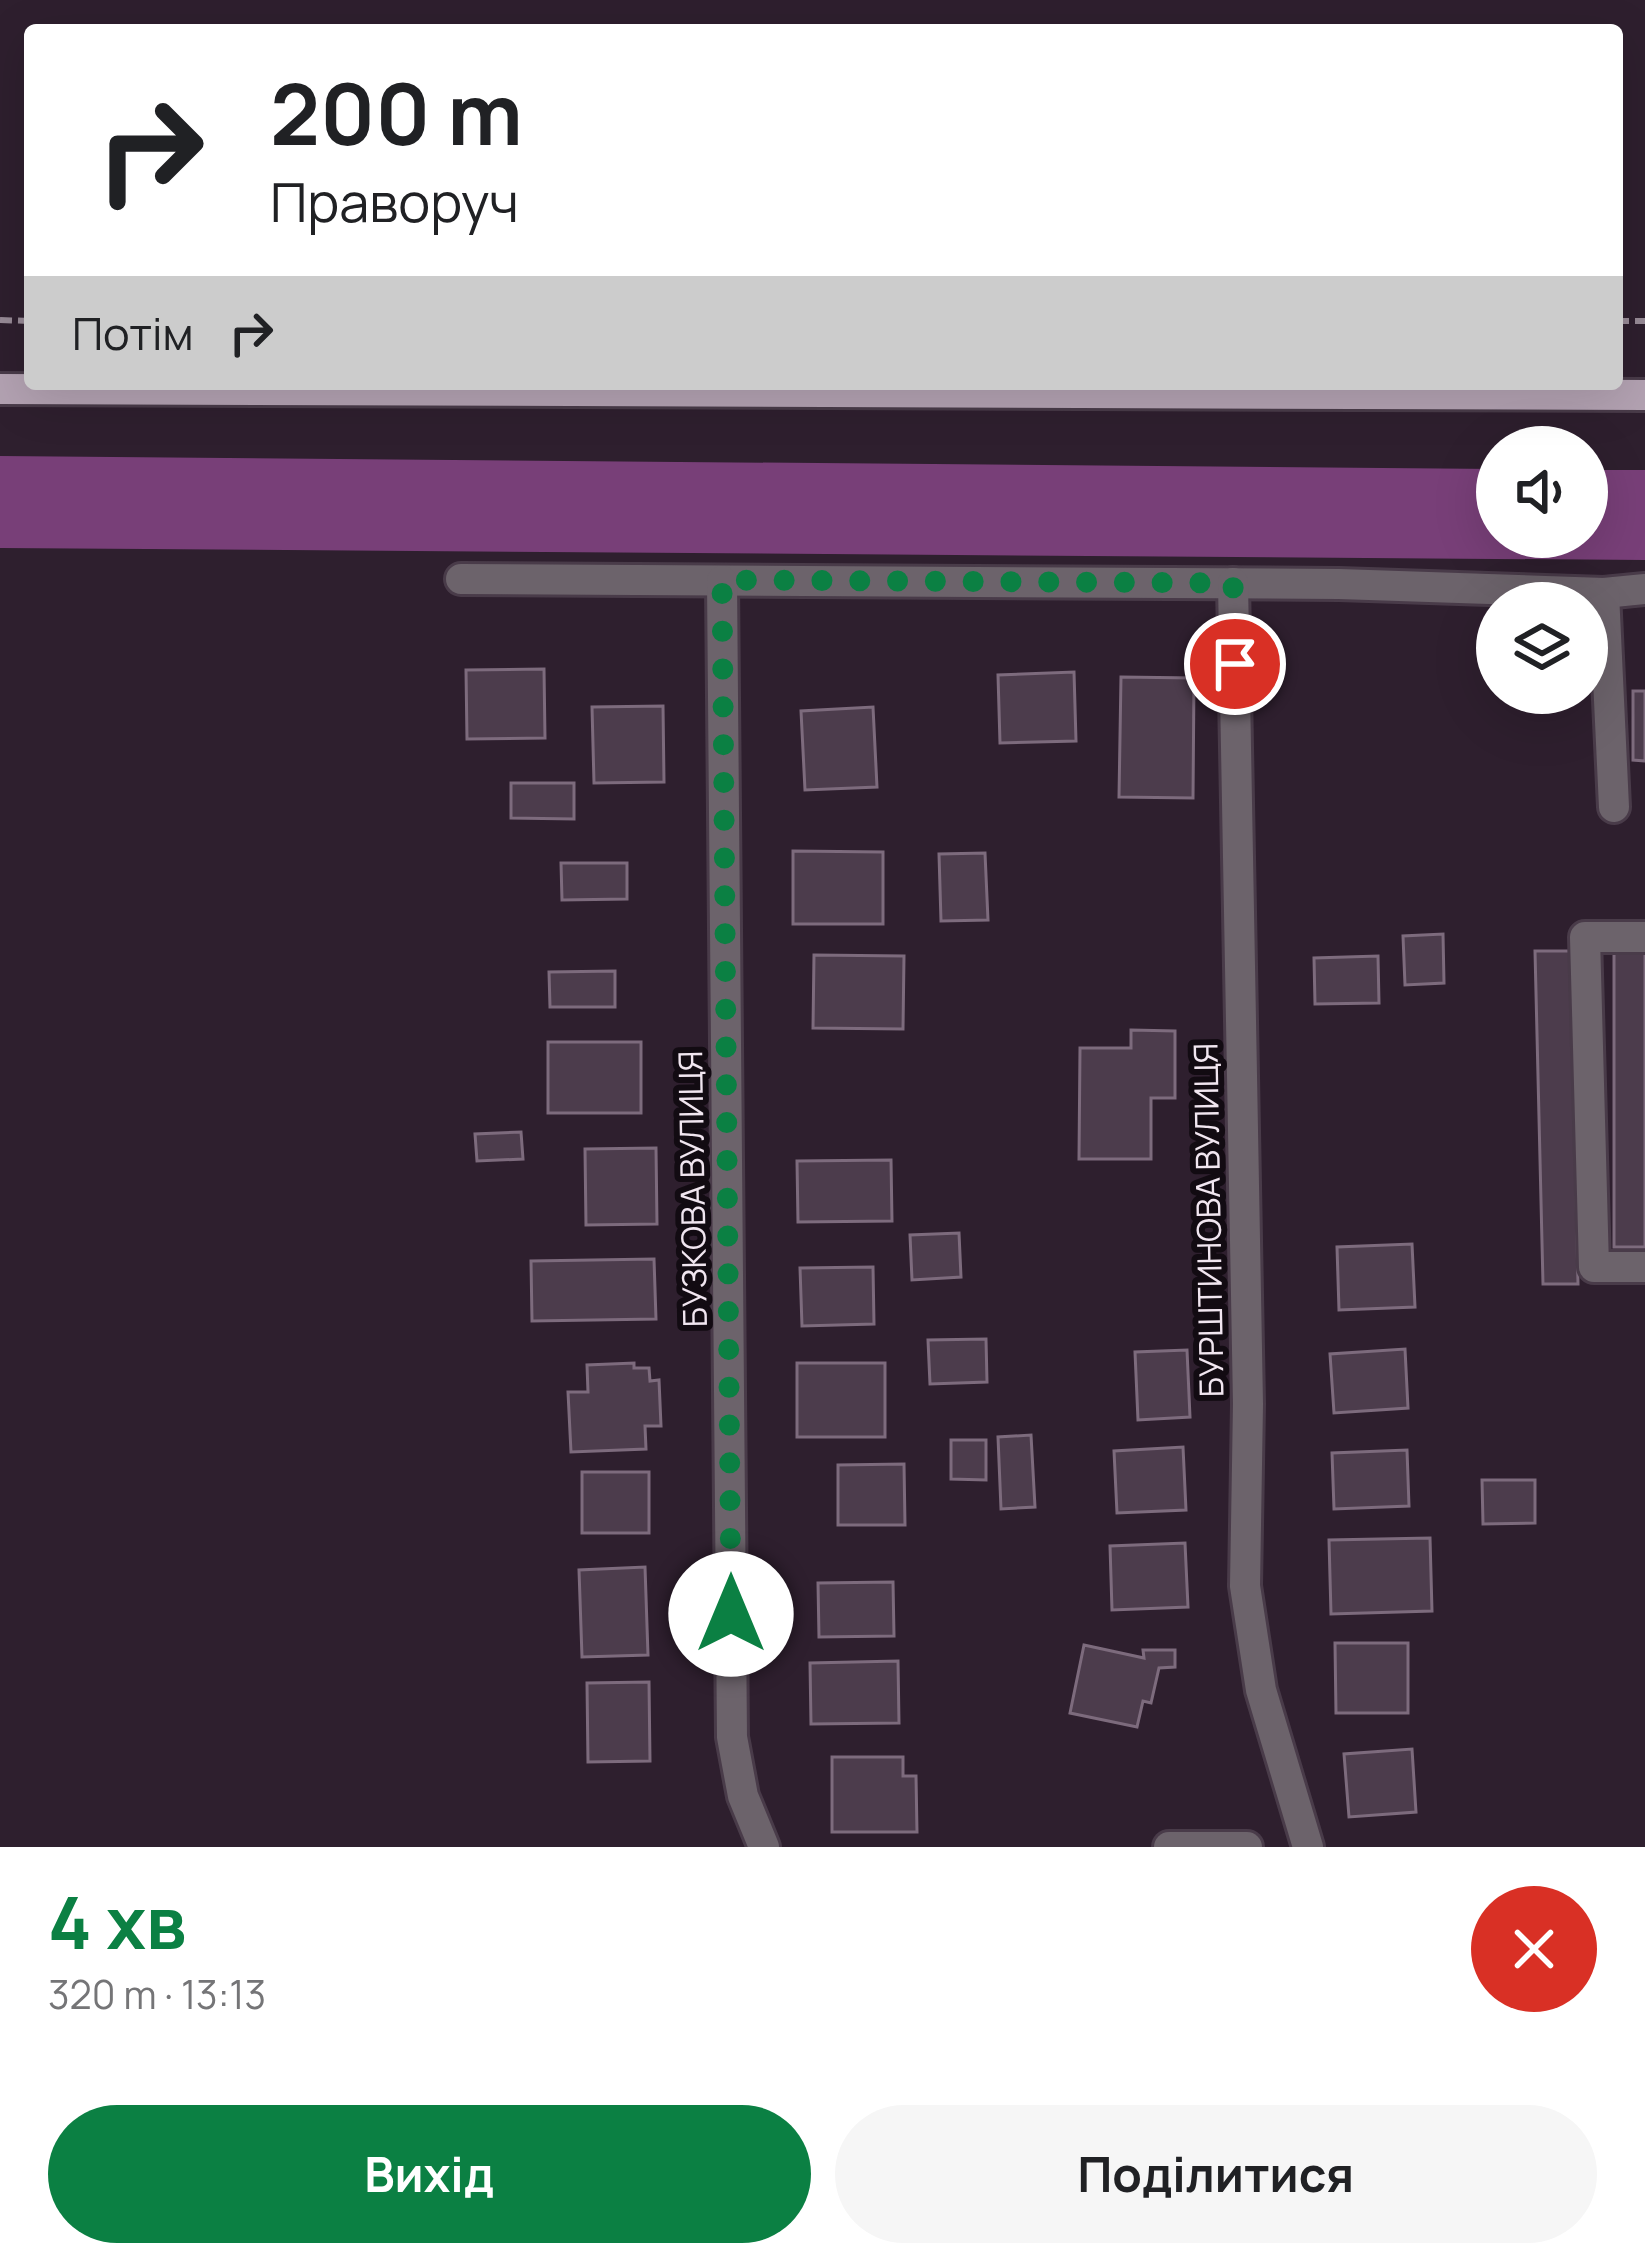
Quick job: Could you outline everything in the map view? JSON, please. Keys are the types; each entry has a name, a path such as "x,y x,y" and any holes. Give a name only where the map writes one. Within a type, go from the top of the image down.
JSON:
{"main road":[{"path":"274,390 1645,395"}],"street":[{"path":"461,579 1233,583 1476,590"},
{"name":"БУЗКОВА ВУЛИЦЯ","path":"722,580 732,1737 743,1796 764,1847"},
{"name":"БУРШТИНОВА ВУЛИЦЯ","path":"1233,583 1248,1404 1245,1586 1261,1690 1309,1847"},
{"path":"1608,593 1645,589"},
{"path":"1608,671 1615,807"},
{"path":"1645,937 1586,937 1594,1267 1645,1267"},
{"path":"1169,1847 1247,1847"}],"shaded area":[{"path":"0,456 1476,469 1476,558 1608,558 1608,470 1645,470 1645,560 0,548"}],"building":[{"path":"544,669 545,738 467,739 466,670"},
{"path":"1074,672 1076,741 1000,743 998,675"},
{"path":"1121,677 1194,678 1193,798 1119,797"},
{"path":"1633,691 1645,691 1645,761 1633,760"},
{"path":"663,706 664,782 594,783 592,707"},
{"path":"873,707 877,787 805,790 801,711"},
{"path":"511,783 574,783 574,819 511,818"},
{"path":"793,851 883,852 883,924 793,924"},
{"path":"985,853 988,920 941,921 939,854"},
{"path":"561,863 627,863 627,899 562,900"},
{"path":"1443,934 1444,983 1405,985 1403,936"},
{"path":"1614,947 1645,947 1645,1247 1614,1247"},
{"path":"1535,951 1571,951 1578,1284 1543,1284"},
{"path":"814,955 904,956 903,1029 813,1028"},
{"path":"1378,956 1379,1003 1315,1004 1314,958"},
{"path":"615,971 615,1007 550,1007 549,972"},
{"path":"1131,1030 1175,1031 1175,1098 1151,1098 1151,1159 1079,1159 1080,1048 1131,1048"},
{"path":"548,1042 641,1042 641,1113 548,1113"},
{"path":"521,1132 523,1159 477,1161 475,1134"},
{"path":"656,1148 657,1224 586,1225 585,1149"},
{"path":"891,1160 892,1221 798,1222 797,1161"},
{"path":"959,1233 961,1277 912,1280 910,1235"},
{"path":"1412,1244 1415,1307 1339,1310 1337,1247"},
{"path":"654,1259 656,1319 532,1321 531,1261"},
{"path":"873,1267 874,1324 802,1326 800,1268"},
{"path":"986,1339 987,1382 930,1384 928,1340"},
{"path":"1405,1349 1408,1408 1334,1413 1330,1354"},
{"path":"1187,1350 1190,1417 1138,1420 1135,1352"},
{"path":"634,1363 634,1368 649,1368 650,1381 659,1380 661,1426 645,1426 646,1449 571,1452 568,1392 588,1392 587,1365"},
{"path":"797,1363 885,1363 885,1437 797,1437"},
{"path":"1031,1435 1035,1507 1001,1509 998,1437"},
{"path":"951,1440 986,1440 986,1480 951,1479"},
{"path":"1183,1447 1186,1510 1117,1513 1114,1451"},
{"path":"1407,1450 1409,1506 1334,1509 1332,1453"},
{"path":"904,1464 905,1525 838,1525 838,1465"},
{"path":"582,1472 649,1472 649,1533 582,1533"},
{"path":"1482,1480 1535,1480 1535,1523 1483,1524"},
{"path":"1430,1538 1432,1611 1331,1614 1329,1540"},
{"path":"1185,1543 1188,1607 1112,1610 1110,1546"},
{"path":"645,1567 648,1655 582,1657 579,1570"},
{"path":"893,1582 894,1636 819,1637 818,1583"},
{"path":"1335,1643 1408,1643 1408,1713 1336,1713"},
{"path":"1084,1645 1144,1658 1143,1650 1175,1650 1175,1667 1159,1668 1151,1703 1143,1701 1137,1727 1070,1713"},
{"path":"898,1661 899,1723 811,1724 810,1663"},
{"path":"649,1682 650,1761 588,1762 587,1683"},
{"path":"1412,1749 1416,1812 1349,1817 1344,1754"},
{"path":"832,1757 903,1757 903,1776 916,1776 917,1832 832,1832"}],"route":[{"path":"731,1614 722,580 1233,583 1235,664"}]}
